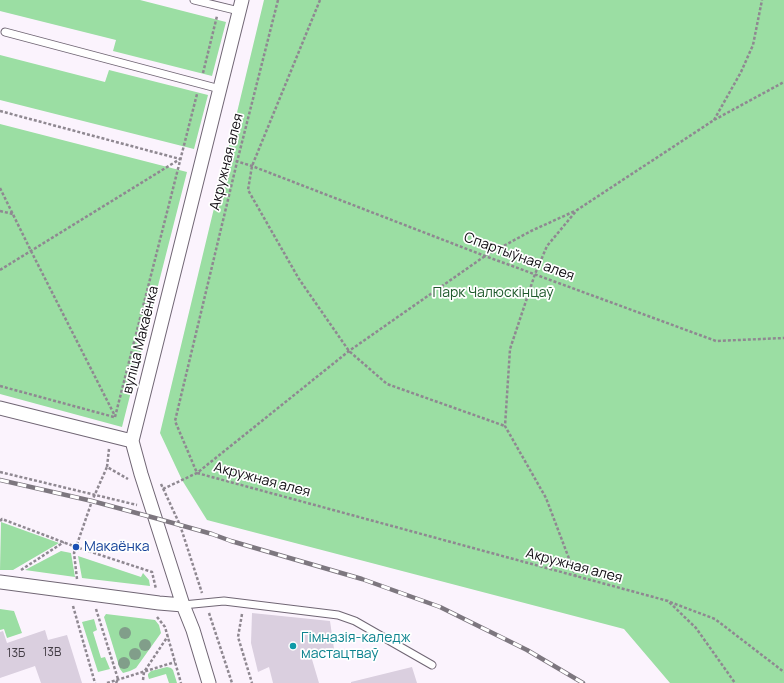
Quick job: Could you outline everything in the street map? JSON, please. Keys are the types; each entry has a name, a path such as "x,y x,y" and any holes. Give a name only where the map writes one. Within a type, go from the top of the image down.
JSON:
{"street":[{"name":"вуліца Макаёнка","path":"209,683 141,474 132,441 240,6"},
{"path":"0,408 132,441"},
{"path":"0,582 183,605"}],"lane":[{"path":"194,0 220,6 240,6"},
{"path":"5,32 220,89"},
{"path":"183,605 224,601 338,615 355,621 432,665"}],"path":[{"name":"Акружная алея","path":"278,0 237,162 175,421 197,473 668,601 696,628 735,683"},
{"path":"320,0 252,166 248,190 299,279 349,351 387,384 504,426"},
{"path":"714,120 741,72 753,45 762,0"},
{"path":"115,417 220,6"},
{"path":"163,489 197,473 349,351 485,256 531,231 577,210 714,120 784,82"},
{"path":"0,111 180,159"},
{"name":"Спартыўная алея","path":"226,158 252,166 485,256 716,341 784,338"},
{"path":"0,270 180,159"},
{"path":"0,188 115,417"},
{"path":"577,210 547,246 535,274 510,350 504,426 546,498 577,577"},
{"path":"0,211 13,214"},
{"path":"0,386 115,417"},
{"path":"78,582 74,553 94,496 107,467 109,447"},
{"path":"107,467 128,478 130,485"},
{"path":"0,472 94,496 137,505 135,498"},
{"path":"160,482 180,525 205,603 214,624 232,683"},
{"path":"0,521 2,519 76,547 152,572"},
{"path":"20,570 64,542"},
{"path":"668,601 714,619 784,672"},
{"path":"243,603 238,637 252,683"},
{"path":"66,605 81,607"},
{"path":"73,606 95,683"},
{"path":"103,609 96,608 118,679 116,683"},
{"path":"155,615 165,627 181,683"},
{"path":"143,680 144,672 168,636"},
{"path":"107,683 175,662"}],"green space":[{"path":"0,0 140,0 226,22 212,76 113,51 116,40 0,11"},
{"name":"Парк Чалюскінцаў","path":"264,0 784,0 784,683 670,683 624,629 207,520 182,480 160,433"},
{"path":"0,55 105,82 109,70 208,95 194,149 0,100"},
{"path":"0,124 187,172 122,427 0,394"},
{"path":"1,522 59,543 13,570 0,570"},
{"path":"61,551 71,553 75,577 25,570"},
{"path":"78,556 141,577 143,573 149,580 150,586 82,578"},
{"path":"0,609 14,611 22,633 7,638 4,629 0,630"},
{"path":"106,614 155,620 159,625 161,633 136,668 130,671 123,673 120,669 104,617"},
{"path":"94,619 97,630 93,632 101,658 105,657 110,669 98,672 82,622"},
{"path":"167,667 173,670 177,683 169,683 166,674 149,679 148,674 151,671"}],"building":[{"name":"Гімназія-каледж мастацтваў","path":"252,613 330,621 334,649 311,656 319,683 273,683 269,667 258,672 251,643"},
{"path":"45,630 48,640 67,635 82,683 41,683 35,666 0,678 0,632 3,631 7,643"},
{"name":"Гімназія-каледж мастацтваў","path":"412,667 417,683 351,683 351,682"}],"railway":[{"path":"0,480 92,501 155,518 362,579 440,607 527,650 583,683"}],"place":[{"name":"Макаёнка","path":"76,547"},
{"name":"Гімназія-каледж мастацтваў","path":"293,646"}]}
